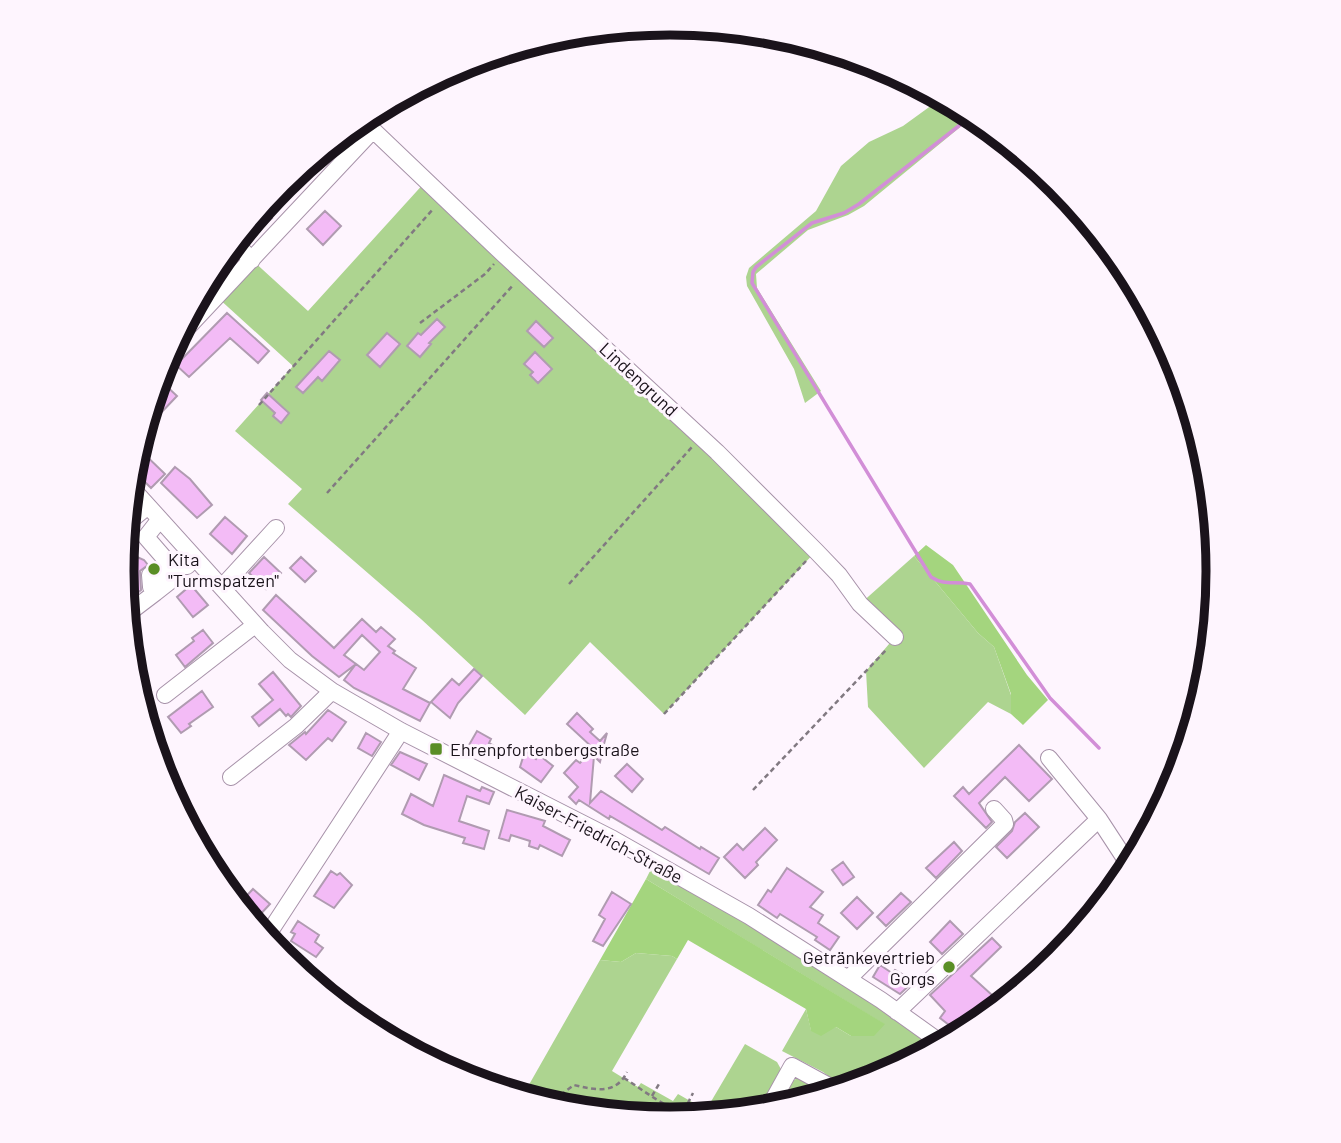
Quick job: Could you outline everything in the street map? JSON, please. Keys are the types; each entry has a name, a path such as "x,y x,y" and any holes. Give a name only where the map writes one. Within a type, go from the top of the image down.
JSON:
{"street":[{"name":"Lindengrund","path":"252,260 373,130 701,437 816,551 839,575 860,604 895,637"},
{"path":"199,316 252,260 242,250"},
{"name":"Kaiser-Friedrich-Straße","path":"140,497 255,625 290,660 331,691 401,731 613,839 749,916 935,1038"},
{"path":"137,515 148,506"},
{"path":"160,519 146,537 171,572"},
{"path":"222,587 275,528"},
{"path":"135,608 155,593 151,587 150,575 187,566 195,558"},
{"path":"165,695 255,625"},
{"path":"231,777 296,726 331,691"},
{"path":"271,930 401,731"},
{"path":"1049,758 1099,819 1124,858"},
{"path":"848,979 1005,824 994,809"},
{"path":"897,1012 1099,819"},
{"path":"774,1098 792,1066 827,1085"}],"path":[{"path":"259,405 443,198"},
{"path":"420,323 485,274 503,254"},
{"path":"327,493 524,273"},
{"path":"569,584 701,437"},
{"path":"135,536 147,535"},
{"path":"664,714 816,551"},
{"path":"753,790 886,650 895,637"},
{"path":"558,1096 574,1084 608,1090 619,1085 627,1072"},
{"path":"624,1079 677,1108"},
{"path":"652,1096 659,1084"},
{"path":"686,1108 693,1094"}],"green space":[{"path":"932,105 965,123 864,206 808,230 756,274 757,288 821,391 805,403 794,369 747,286 749,268 816,211 841,166 869,142 903,126"},
{"path":"426,181 816,551 664,714 590,642 525,715 421,619 288,504 302,489 235,431 293,366 217,297 252,260 308,311"},
{"path":"926,545 953,565 1027,675 1048,700 1023,725 1011,714 1011,694 994,647 978,633 914,556"},
{"path":"914,556 978,633 994,647 1011,695 1011,714 988,702 924,768 868,707 866,671 895,637 860,604"},
{"path":"652,867 769,936 930,1041 876,1067 836,1082 823,1072 782,1051 806,1009 811,1030 836,1027 851,1036 884,1024 646,879"},
{"path":"646,879 885,1024 874,1036 851,1036 836,1027 821,1036 811,1031 806,1009 688,940 677,959 672,956 636,953 621,962 600,960"},
{"path":"636,953 672,956 677,959 612,1071 638,1087 641,1083 673,1101 678,1094 701,1107 635,1107 566,1098 527,1088 600,960 621,962"},
{"path":"745,1044 777,1062 782,1071 766,1099 708,1107"},
{"path":"799,1077 818,1087 781,1097 788,1084"}],"building":[{"path":"325,211 341,226 323,245 307,229"},
{"path":"269,216 272,218 254,234"},
{"path":"227,313 269,351 258,363 230,338 189,377 176,365"},
{"path":"437,319 445,327 420,357 407,346 418,333 421,335"},
{"path":"536,321 553,338 544,347 527,331"},
{"path":"387,333 400,344 380,367 367,355"},
{"path":"329,351 340,360 322,381 318,377 303,393 296,387"},
{"path":"535,352 552,369 538,383 530,375 533,372 524,364"},
{"path":"167,387 177,396 157,417 162,399"},
{"path":"267,393 289,413 281,423 261,400"},
{"path":"147,456 165,474 151,488 142,479"},
{"path":"175,467 190,479 212,505 197,518 161,483"},
{"path":"225,517 247,536 232,554 210,534"},
{"path":"264,557 281,573 266,589 249,573"},
{"path":"301,557 316,571 305,582 290,568"},
{"path":"134,558 144,560 148,565 140,571 141,590 135,595 134,572"},
{"path":"191,585 208,605 193,617 177,597"},
{"path":"276,595 334,648 362,619 376,632 381,627 395,639 388,646 395,651 393,653 416,668 403,689 430,703 420,721 354,688 344,680 356,664 339,677 312,656 263,610","holes":["362,635 380,652 364,670 344,655"]},
{"path":"203,630 213,643 185,667 176,655"},
{"path":"474,669 482,676 458,703 450,718 431,702 452,679 459,685"},
{"path":"273,672 301,706 291,717 288,714 286,716 280,709 259,726 252,717 273,700 259,684"},
{"path":"202,691 213,707 181,733 168,717"},
{"path":"328,710 346,722 332,741 328,738 306,760 289,745 305,732 306,734"},
{"path":"577,713 593,729 590,732 600,741 607,733 604,744 617,754 602,753 600,762 594,756 590,803 601,791 662,830 665,827 700,849 701,847 719,858 709,874 610,816 609,819 579,800 576,804 569,797 578,787 564,773 576,760 580,763 593,748 567,724"},
{"path":"477,731 491,739 489,743 496,747 491,756 469,745"},
{"path":"366,733 381,742 372,756 358,748"},
{"path":"1019,745 1052,779 1029,801 1005,777 979,803 992,822 986,828 954,796 963,787 969,794"},
{"path":"525,751 536,759 539,755 553,766 541,782 520,767"},
{"path":"400,752 427,764 419,780 391,765"},
{"path":"627,764 643,779 632,792 615,776"},
{"path":"444,775 480,791 482,787 494,792 489,804 467,796 459,821 489,831 484,849 463,843 465,838 424,825 402,814 411,794 433,806"},
{"path":"507,810 545,821 543,826 570,840 562,856 540,845 538,849 529,846 530,841 511,835 509,841 499,838"},
{"path":"1025,813 1039,827 1007,858 996,847"},
{"path":"765,828 777,840 745,878 724,857 737,844 743,850"},
{"path":"954,842 962,851 936,878 926,868"},
{"path":"843,862 854,877 843,885 832,870"},
{"path":"787,868 823,892 810,907 823,915 818,923 839,937 830,950 815,940 817,937 780,914 777,918 758,905 768,890 771,892"},
{"path":"331,871 337,875 340,873 352,885 334,908 314,896"},
{"path":"253,889 270,904 259,915 245,898"},
{"path":"612,892 631,904 603,946 593,941 605,919 599,915"},
{"path":"901,893 911,902 886,926 877,917"},
{"path":"857,897 873,913 857,929 841,913"},
{"path":"298,921 319,935 315,942 323,948 316,957 291,941 295,934 291,932"},
{"path":"950,921 963,934 942,954 930,942"},
{"path":"992,938 1001,947 971,976 995,998 969,1018 953,1028 940,1018 945,1011 930,995"},
{"path":"880,965 892,973 895,970 914,981 900,994 873,977"}],"waterway":[{"path":"964,122 859,204 844,213 812,223 756,267 752,283 931,577 945,582 970,584 1050,698 1099,748"}],"place":[{"name":"Kita \"Turmspatzen\"","path":"154,569"},
{"name":"Ehrenpfortenbergstraße","path":"436,749"},
{"name":"Getränkevertrieb Gorgs","path":"949,967"}]}
